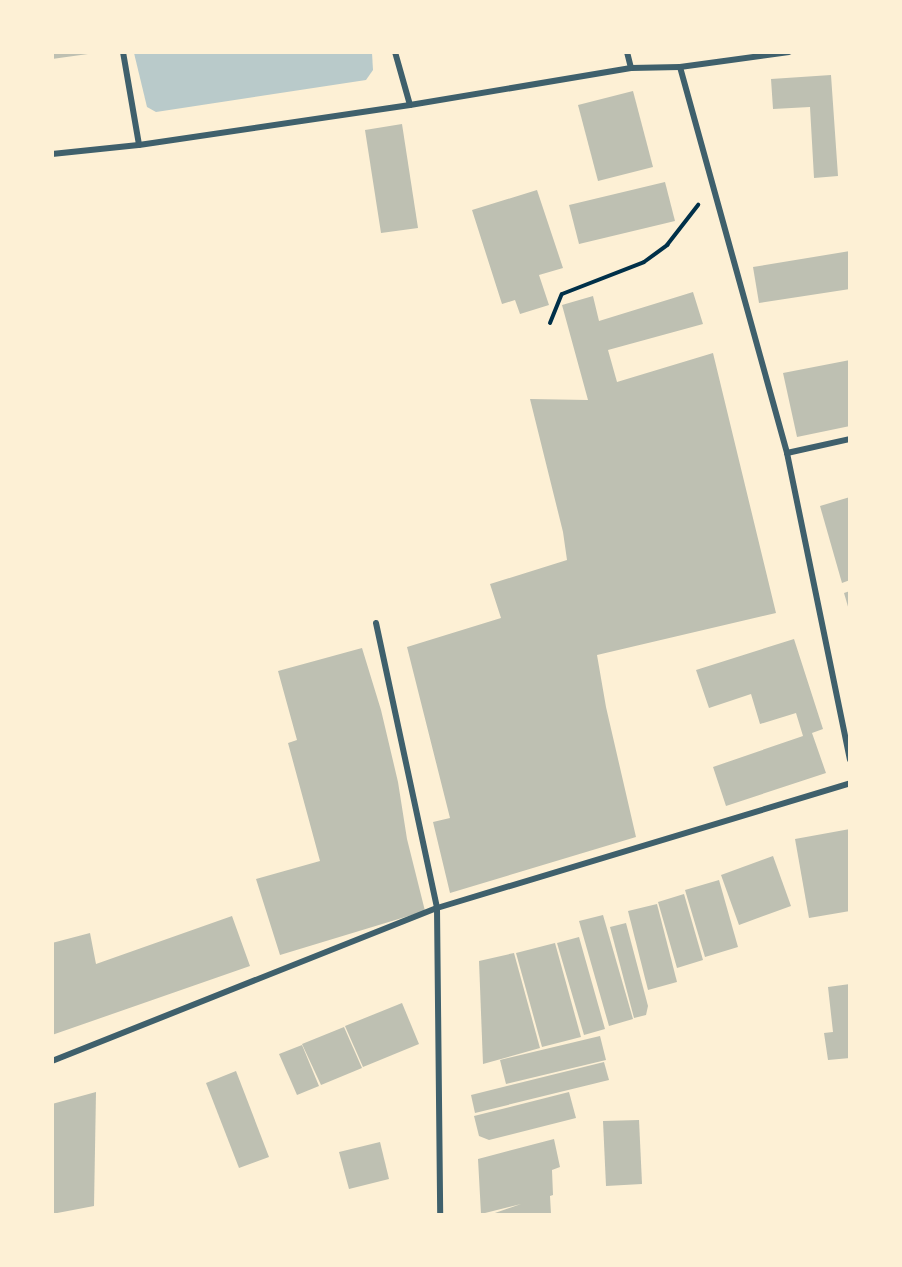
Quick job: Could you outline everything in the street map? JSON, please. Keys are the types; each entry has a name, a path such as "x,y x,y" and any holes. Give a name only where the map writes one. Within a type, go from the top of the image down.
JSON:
{"street":[{"path":"123,52 139,145"},
{"path":"395,52 410,105"},
{"path":"627,52 631,69"},
{"path":"52,154 139,145 410,105 631,69 680,68 789,52"},
{"path":"680,68 788,453 849,760"},
{"path":"788,453 849,439"},
{"path":"376,623 436,908 440,1215"},
{"path":"52,1061 436,908 849,783"}],"path":[{"path":"550,323 562,294 630,269 667,245 712,185"}],"shaded area":[{"path":"134,53 372,53 373,70 366,80 156,112 147,107"}],"building":[{"path":"52,52 88,52 88,54 52,59"},
{"path":"831,75 838,176 814,178 810,107 773,109 771,79"},
{"path":"633,91 653,167 598,181 578,105"},
{"path":"402,124 418,228 381,233 365,130"},
{"path":"665,182 675,221 579,244 569,205"},
{"path":"537,190 563,268 539,275 549,305 520,314 515,300 502,304 472,210"},
{"path":"850,251 850,289 759,303 753,267"},
{"path":"693,292 703,324 608,350 617,382 713,353 776,613 597,655 606,707 636,837 450,893 433,822 450,818 407,647 501,618 490,584 567,560 563,532 530,399 588,400 562,305 593,296 599,321"},
{"path":"850,360 850,426 797,437 783,373"},
{"path":"850,497 850,580 842,583 820,506"},
{"path":"850,591 850,610 849,610 844,593"},
{"path":"794,639 823,729 812,733 826,773 726,806 713,767 803,736 796,713 760,724 751,694 709,708 696,670"},
{"path":"362,648 381,710 398,782 407,839 425,911 280,955 256,879 320,861 288,743 297,740 278,671"},
{"path":"850,829 850,911 809,918 795,839"},
{"path":"773,856 791,906 739,925 721,875"},
{"path":"719,880 738,947 705,957 685,890"},
{"path":"684,894 703,960 677,968 658,902"},
{"path":"657,904 677,982 648,990 628,911"},
{"path":"603,915 633,1019 609,1026 579,921"},
{"path":"232,916 250,966 52,1035 52,943 90,933 96,964"},
{"path":"626,923 648,1006 646,1015 634,1018 610,927"},
{"path":"579,937 605,1029 584,1035 557,943"},
{"path":"555,943 581,1037 542,1047 516,953"},
{"path":"514,953 540,1048 483,1064 479,961"},
{"path":"850,984 850,1058 828,1060 824,1033 833,1032 828,987"},
{"path":"402,1003 419,1044 363,1067 345,1026"},
{"path":"344,1027 362,1068 321,1085 302,1044"},
{"path":"600,1036 606,1060 506,1084 500,1060"},
{"path":"302,1045 319,1086 297,1095 279,1054"},
{"path":"604,1062 609,1080 475,1113 471,1095"},
{"path":"236,1071 269,1157 239,1168 206,1083"},
{"path":"96,1092 94,1206 52,1214 52,1104"},
{"path":"569,1092 576,1118 489,1140 479,1136 474,1116"},
{"path":"639,1120 642,1184 606,1186 603,1121"},
{"path":"554,1139 560,1167 552,1170 551,1214 492,1214 521,1204 481,1214 478,1159"},
{"path":"380,1142 389,1179 349,1189 339,1152"}]}
